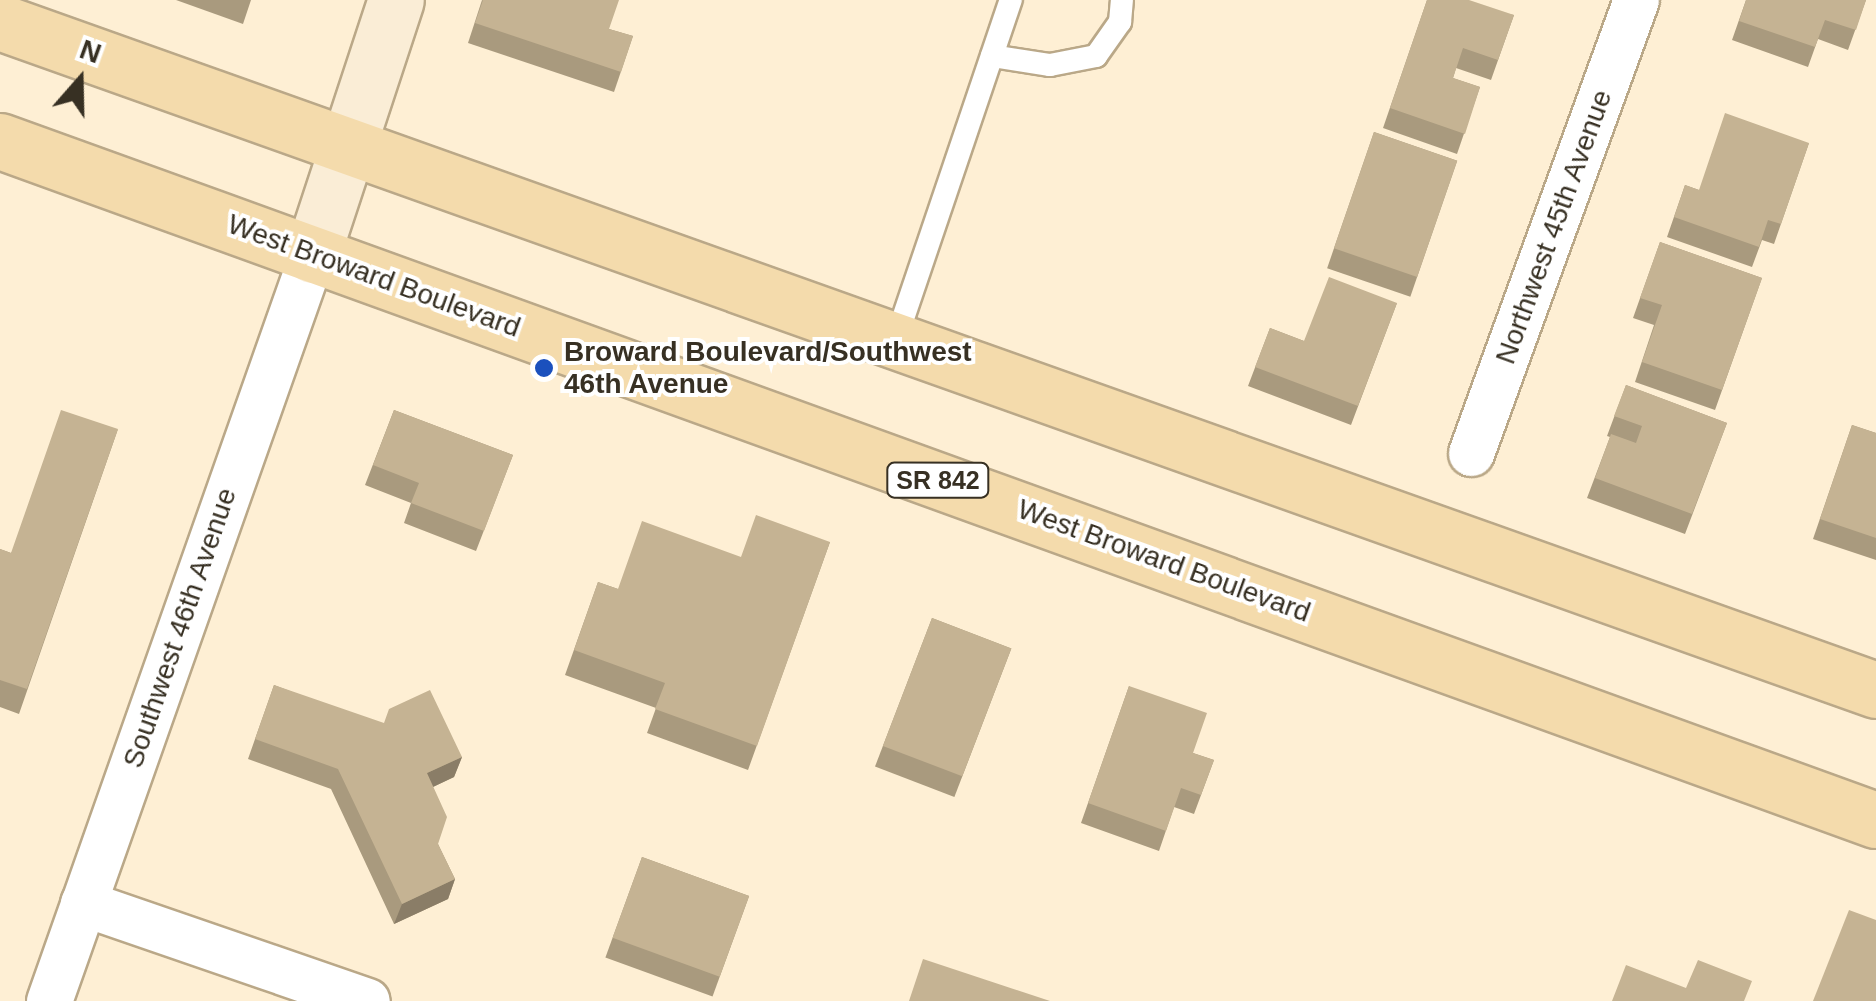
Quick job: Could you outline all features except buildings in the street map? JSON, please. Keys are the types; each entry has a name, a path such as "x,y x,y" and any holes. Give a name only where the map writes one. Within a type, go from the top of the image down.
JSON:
{"main road":[{"path":"0,22 1876,690"},
{"name":"West Broward Boulevard","path":"0,140 1876,820"}],"street":[{"path":"312,255 396,0"},
{"name":"Northwest 45th Avenue","path":"1472,453 1636,0"},
{"name":"Southwest 46th Avenue","path":"49,1001 312,255"},
{"path":"83,903 367,1001"}],"lane":[{"path":"896,339 1011,0"},
{"path":"992,56 1050,65 1096,56 1120,22 1122,0"}],"place":[{"name":"Broward Boulevard/Southwest 46th Avenue","path":"544,368"}]}
